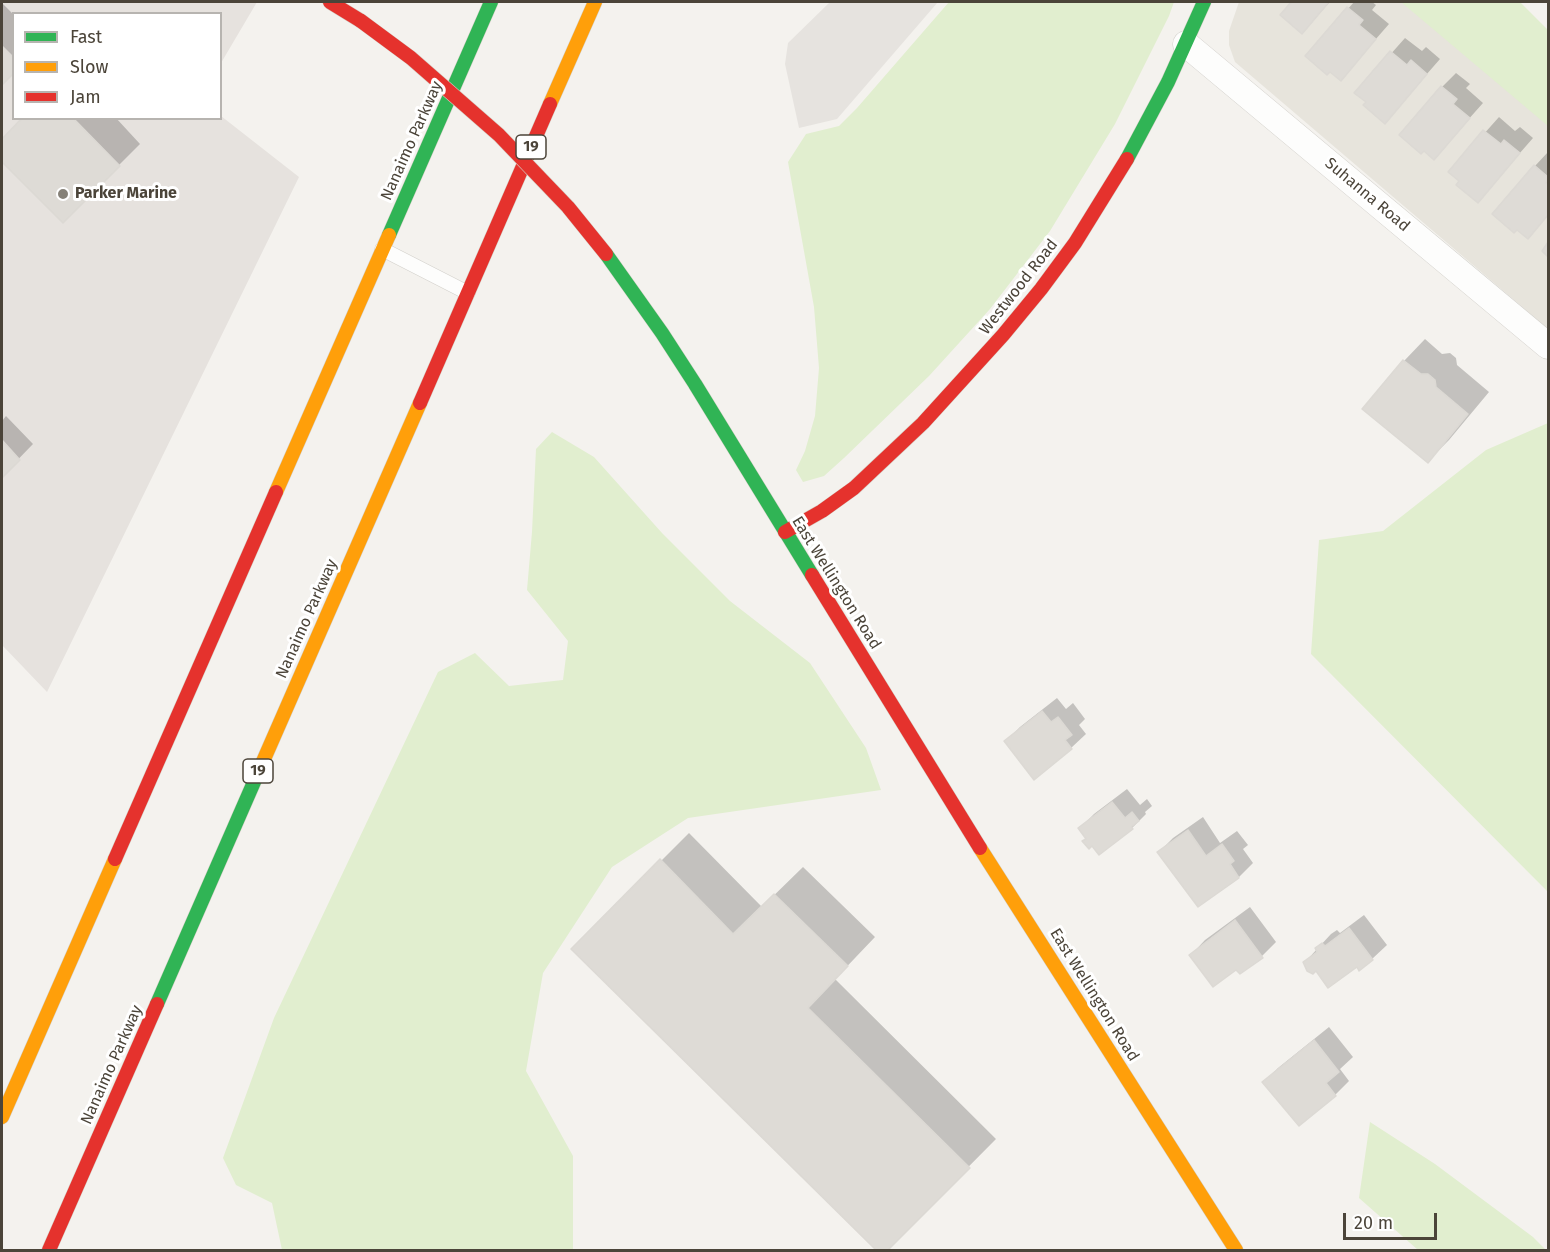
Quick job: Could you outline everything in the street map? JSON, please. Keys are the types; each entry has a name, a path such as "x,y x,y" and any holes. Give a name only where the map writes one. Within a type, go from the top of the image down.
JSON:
{"main road":[{"name":"East Wellington Road","path":"330,2 411,58 499,135 568,207 606,254 662,333 981,849 1236,1251"},
{"name":"Nanaimo Parkway","path":"2,1117 491,2"},
{"name":"Nanaimo Parkway","path":"49,1251 595,2"},
{"name":"Westwood Road","path":"786,532 822,511 854,488 923,423 1003,335 1061,261 1101,202 1148,122 1204,2"}],"street":[{"name":"Suhanna Road","path":"1186,44 1548,345"}],"lane":[{"path":"382,249 468,293"}],"shaded area":[{"path":"2,2 257,2 222,61 222,12 12,12 12,120 222,120 222,117 299,177 47,692 2,645"},
{"path":"830,2 938,2 837,119 799,128 785,64 788,43"},
{"path":"1239,2 1410,2 1548,121 1548,329 1235,62 1229,45 1229,31"}],"green space":[{"path":"949,2 1174,2 1115,124 1050,231 990,309 929,376 844,458 824,476 803,482 796,470 805,451 815,416 819,368 814,307 788,162 806,134 839,126"},
{"path":"1401,2 1520,2 1548,30 1548,126"},
{"path":"1548,423 1547,891 1311,654 1319,540 1383,531 1486,450"},
{"path":"552,432 594,457 662,533 730,601 810,663 866,748 881,790 688,818 612,867 543,973 526,1071 573,1156 573,1250 282,1250 272,1203 236,1185 223,1158 274,1018 438,672 475,653 509,686 563,680 568,641 527,590 536,449"},
{"path":"1370,1122 1435,1164 1533,1237 1546,1250 1418,1250 1359,1198"}],"building":[{"path":"1291,2 1329,2 1302,34 1280,15"},
{"path":"1347,7 1363,20 1359,25 1376,39 1341,81 1330,72 1327,75 1305,56"},
{"path":"2,46 12,56 12,75 2,85"},
{"path":"1390,51 1407,65 1411,60 1427,74 1385,124 1363,105 1366,102 1354,93"},
{"path":"1441,86 1457,99 1453,104 1470,118 1434,160 1424,151 1421,154 1399,135"},
{"name":"Parker Marine","path":"20,120 75,120 120,166 63,223 2,162 2,139"},
{"path":"1483,130 1501,144 1504,140 1520,153 1478,203 1456,185 1459,181 1448,172"},
{"path":"1534,165 1548,177 1546,183 1548,185 1548,215 1528,239 1517,230 1514,233 1492,214"},
{"path":"1548,242 1548,257 1542,251"},
{"path":"1403,360 1421,374 1428,374 1435,380 1436,387 1468,414 1428,463 1362,409"},
{"path":"2,440 20,460 2,478"},
{"path":"1042,711 1051,722 1058,717 1072,735 1065,740 1072,749 1034,780 1004,741"},
{"path":"1112,802 1125,818 1132,812 1139,821 1131,827 1133,829 1099,855 1092,846 1089,849 1082,841 1086,839 1078,828"},
{"path":"1188,830 1206,856 1222,844 1234,861 1230,864 1239,878 1198,907 1157,852"},
{"path":"660,859 733,934 774,894 848,966 808,1008 970,1168 888,1250 876,1250 571,949"},
{"path":"1235,920 1263,958 1240,974 1236,970 1213,987 1189,955"},
{"path":"1349,928 1373,960 1359,971 1357,967 1328,988 1316,971 1313,974 1307,971 1303,962 1317,952 1315,948 1322,943 1325,946"},
{"path":"1314,1040 1339,1072 1326,1083 1336,1096 1299,1126 1262,1082"}],"traffic: fast":[{"path":"389,235 491,2"},
{"path":"1127,159 1168,82 1204,2"},
{"path":"606,254 695,384 812,575"},
{"path":"157,1004 261,766"}],"traffic: slow":[{"path":"550,104 595,2"},
{"path":"276,492 389,235"},
{"path":"261,766 420,403"},
{"path":"980,848 1236,1250"},
{"path":"2,1117 115,859"}],"traffic: jam":[{"path":"330,2 361,21"},
{"path":"361,21 411,58 499,135 568,207 606,254"},
{"path":"420,403 550,104"},
{"path":"785,532 822,511 854,488 923,423 1003,335 1041,289 1075,243 1127,159"},
{"path":"115,859 276,492"},
{"path":"812,575 980,848"},
{"path":"49,1250 157,1004"}],"place":[{"name":"Parker Marine","path":"63,194"}]}
